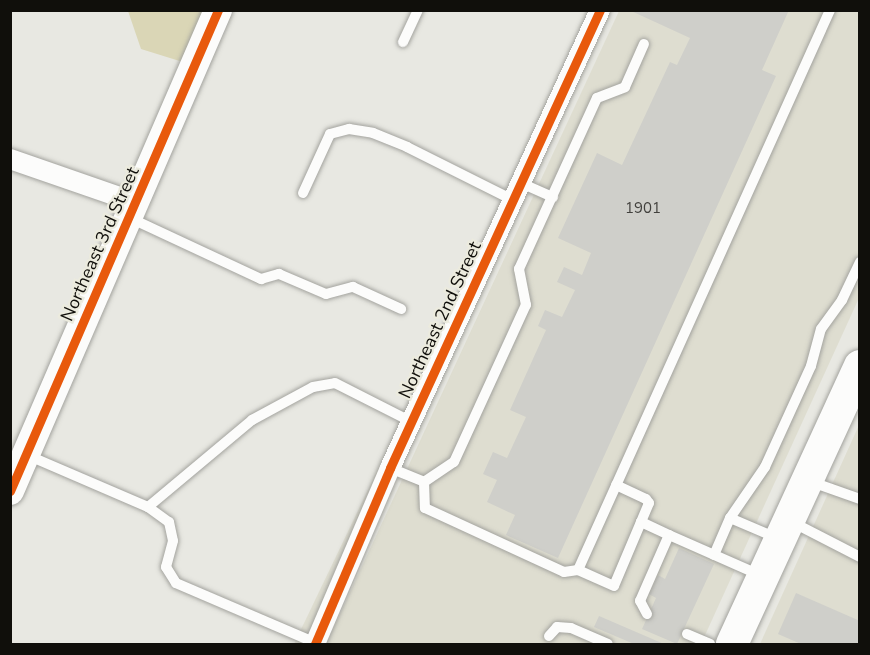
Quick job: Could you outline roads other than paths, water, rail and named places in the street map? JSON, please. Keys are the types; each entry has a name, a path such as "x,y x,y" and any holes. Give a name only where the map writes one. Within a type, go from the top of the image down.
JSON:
{"main road":[{"path":"732,645 807,481 855,386"}],"street":[{"name":"Northeast 3rd Street","path":"10,491 134,211 218,10"},
{"name":"Northeast 2nd Street","path":"315,644 390,468 600,10"},
{"path":"10,159 134,211"}],"lane":[{"path":"403,42 418,10"},
{"path":"578,570 830,10"},
{"path":"424,482 454,462 526,305 519,269 597,98 625,87 644,44"},
{"path":"303,193 330,134 349,129 374,133 517,191 553,196"},
{"path":"134,211 261,279 279,274 326,294 352,286 401,309"},
{"path":"714,555 730,518 765,466 811,366 820,328 842,300 860,262"},
{"path":"148,507 252,420 314,387 335,383 412,422"},
{"path":"26,455 148,507 170,522 173,541 166,567 176,583 315,644"},
{"path":"390,468 424,482"},
{"path":"807,481 860,499"},
{"path":"424,482 425,508 564,572 578,570 614,586 649,503 646,499 616,485"},
{"path":"730,518 784,530 860,557"},
{"path":"641,522 763,576"},
{"path":"647,614 640,601 669,535"},
{"path":"549,636 557,627 571,628 608,645"},
{"path":"687,634 710,645"}]}
